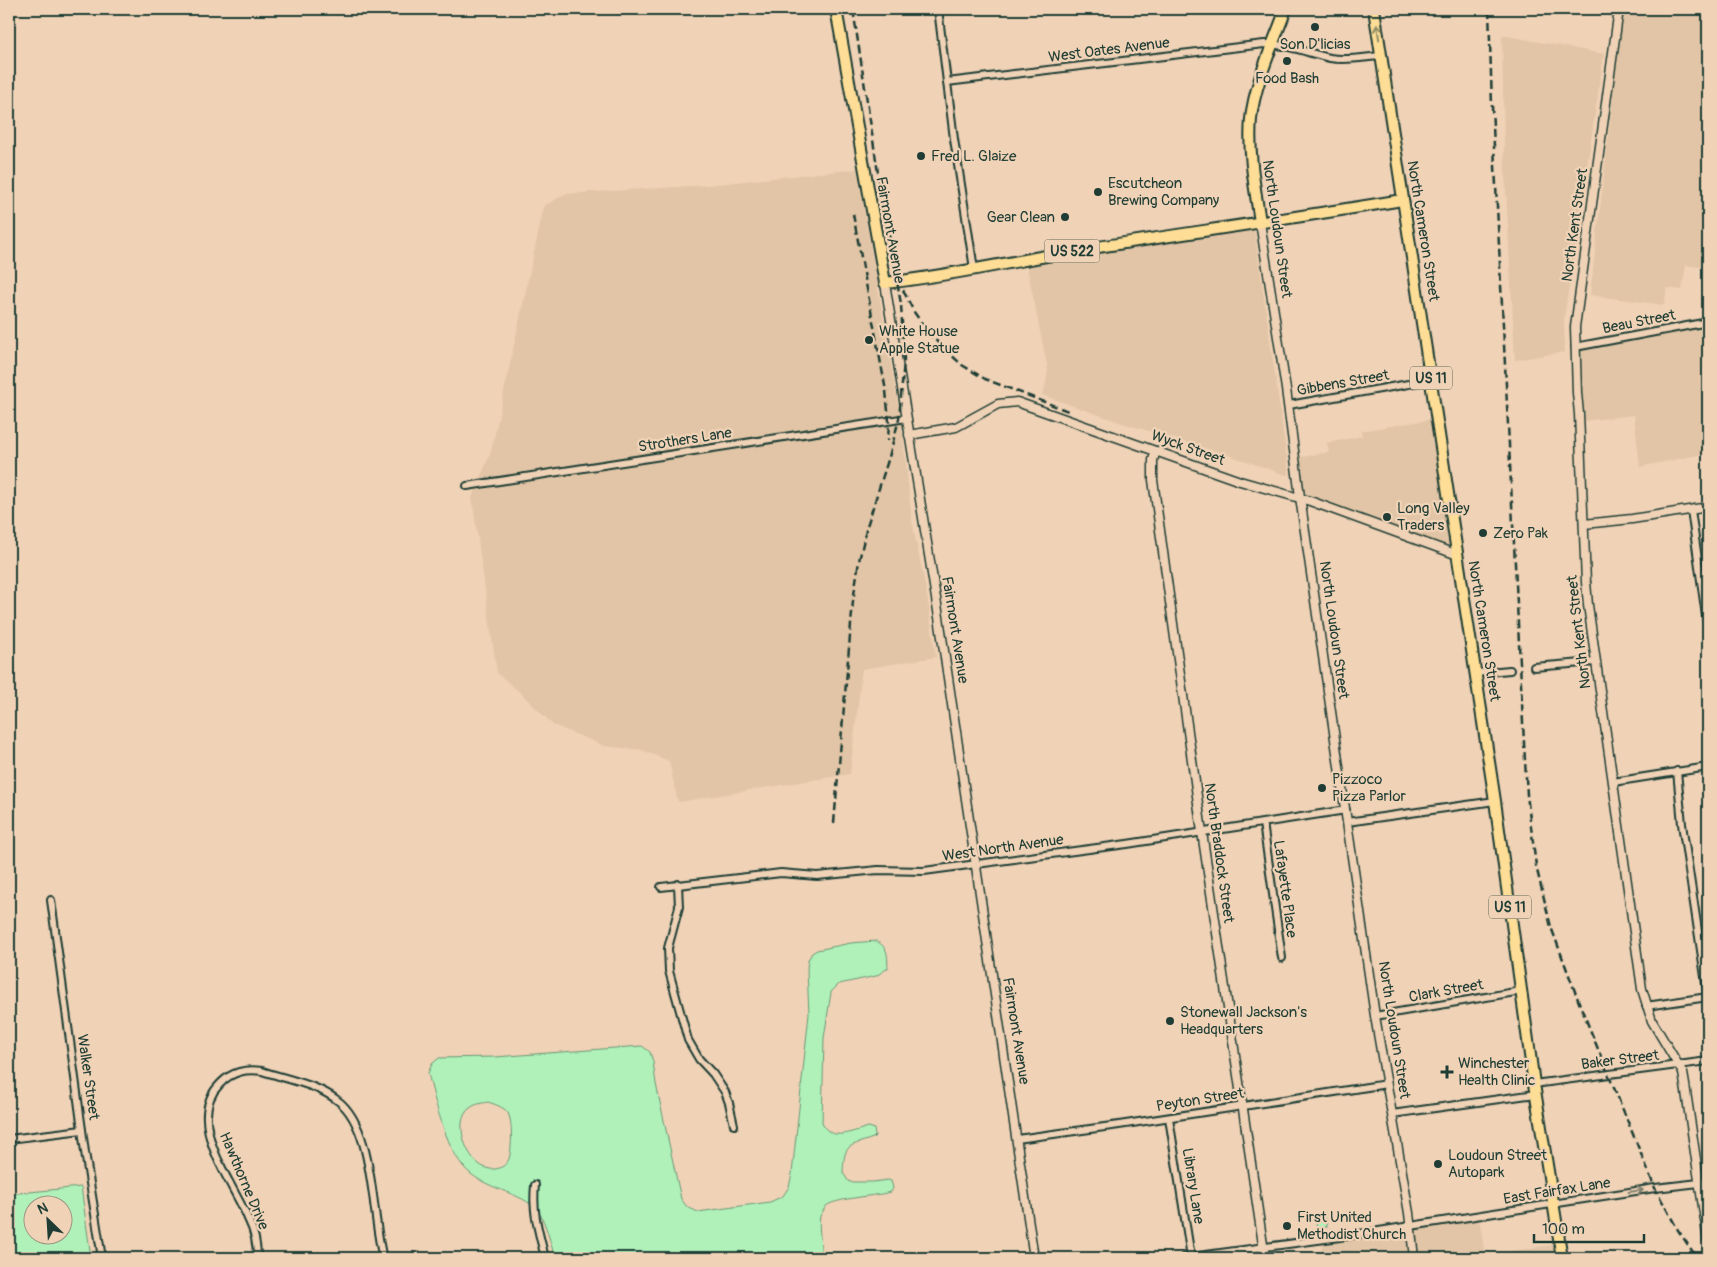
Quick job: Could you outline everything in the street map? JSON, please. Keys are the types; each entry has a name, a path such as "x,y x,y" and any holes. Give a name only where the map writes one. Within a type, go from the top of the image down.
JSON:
{"main road":[{"name":"Fairmont Avenue","path":"836,9 884,283"},
{"name":"North Loudoun Street","path":"1260,222 1251,155 1251,119 1258,86 1286,9"},
{"name":"North Cameron Street","path":"1374,9 1402,200 1432,380 1495,801 1535,1089 1562,1258"},
{"path":"1260,222 1402,200"},
{"name":"US 522","path":"884,283 1260,222"}],"street":[{"path":"938,9 974,269"},
{"name":"North Kent Street","path":"1618,9 1577,308 1574,347 1586,582 1595,662 1642,989 1652,1021 1678,1066 1686,1084 1704,1183 1708,1240"},
{"path":"1274,44 1332,58 1345,59 1381,56"},
{"name":"West Oates Avenue","path":"947,82 1274,44"},
{"name":"North Loudoun Street","path":"1260,222 1375,1016 1414,1258"},
{"name":"Fairmont Avenue","path":"884,283 939,617 974,865 1034,1258"},
{"name":"Beau Street","path":"1574,347 1708,322"},
{"name":"Gibbens Street","path":"1288,405 1432,380"},
{"name":"Wyck Street","path":"910,435 956,427 998,404 1017,402 1240,482 1300,497 1458,555"},
{"name":"Strothers Lane","path":"467,486 906,418"},
{"name":"North Braddock Street","path":"1156,451 1153,460 1153,480 1202,832 1265,1258"},
{"path":"1584,524 1708,507"},
{"path":"1691,510 1708,630"},
{"path":"1534,667 1595,662"},
{"path":"1476,673 1510,670"},
{"path":"1613,782 1708,768"},
{"path":"1646,1006 1708,997 1682,824 1678,771"},
{"path":"1347,822 1495,801"},
{"name":"West North Avenue","path":"661,887 781,873 817,876 878,870 924,872 1346,810"},
{"name":"Lafayette Place","path":"1263,823 1282,958"},
{"path":"678,884 679,907 668,948 669,971 688,1040 699,1059 713,1074 725,1092 734,1125"},
{"name":"Walker Street","path":"51,900 82,1130 102,1258"},
{"name":"Clark Street","path":"1375,1016 1521,991"},
{"name":"Baker Street","path":"1392,1114 1708,1061"},
{"name":"Hawthorne Drive","path":"257,1258 255,1238 250,1222 222,1169 208,1131 207,1120 208,1102 216,1088 230,1076 244,1070 262,1071 314,1088 338,1100 351,1115 360,1134 366,1157 376,1227 383,1258"},
{"name":"Peyton Street","path":"1017,1139 1169,1118 1387,1084"},
{"name":"Library Lane","path":"1169,1118 1191,1257"},
{"path":"9,1140 82,1130"},
{"name":"East Fairfax Lane","path":"1183,1258 1704,1183"},
{"path":"535,1185 534,1212 545,1258"}],"shaded area":[{"path":"1623,9 1708,9 1708,268 1686,265 1682,290 1667,288 1664,305 1590,295"},
{"path":"1502,35 1604,54 1564,319 1565,352 1515,360 1504,151"},
{"path":"857,169 902,426 912,521 927,595 936,657 862,669 850,774 678,802 669,761 642,750 604,746 553,725 522,694 497,673 472,498 491,452 544,206 565,194 708,185"},
{"path":"1254,227 1289,473 1286,475 1228,455 1122,423 1042,395 1048,370 1026,262"},
{"path":"1708,325 1708,453 1640,467 1634,415 1583,421 1578,349"},
{"path":"1433,419 1451,543 1445,546 1305,494 1297,458 1329,452 1327,443 1362,436 1361,431"},
{"path":"1479,1218 1485,1255 1558,1244 1560,1258 1323,1258 1321,1242"}],"green space":[{"path":"876,941 885,949 888,968 876,976 839,984 831,992 824,1038 822,1123 831,1133 836,1134 849,1133 869,1127 874,1129 875,1136 873,1138 853,1145 846,1151 843,1173 849,1182 888,1180 891,1181 893,1188 891,1192 838,1201 826,1206 820,1216 819,1229 821,1251 828,1258 555,1258 546,1227 538,1211 522,1199 491,1186 471,1174 463,1166 451,1146 441,1122 428,1073 432,1064 439,1058 495,1057 642,1046 650,1052 653,1062 681,1199 687,1207 698,1212 770,1202 783,1196 789,1187 792,1174 809,1014 808,960 812,953 817,950 851,943","holes":["488,1102 501,1107 510,1117 510,1155 506,1163 497,1169 485,1168 477,1163 471,1155 462,1134 464,1115 470,1108"]},
{"path":"81,1187 91,1258 9,1258 9,1194"},
{"path":"1325,1213 1327,1227 1317,1228 1315,1214"}],"railway":[{"path":"834,823 853,601 859,561 867,526 899,419 904,361 901,304 878,173 853,9"},
{"path":"1489,9 1492,106 1524,743 1527,795 1536,866 1551,927 1580,1005 1655,1188 1678,1230 1697,1258"},
{"path":"853,214 886,391 889,421 888,441"},
{"path":"903,290 914,312 930,335 962,365 985,379 1068,411"}],"place":[{"name":"Son D'licias","path":"1315,27"},
{"name":"Food Bash","path":"1287,61"},
{"name":"Fred L. Glaize","path":"921,156"},
{"name":"Escutcheon Brewing Company","path":"1098,192"},
{"name":"Gear Clean","path":"1065,217"},
{"name":"White House Apple Statue","path":"869,340"},
{"name":"Long Valley Traders","path":"1387,517"},
{"name":"Zero Pak","path":"1483,533"},
{"name":"Pizzoco Pizza Parlor","path":"1322,788"},
{"name":"Stonewall Jackson's Headquarters","path":"1170,1021"},
{"name":"Winchester Health Clinic","path":"1447,1072"},
{"name":"Loudoun Street Autopark","path":"1438,1164"},
{"name":"First United Methodist Church","path":"1287,1226"}]}
